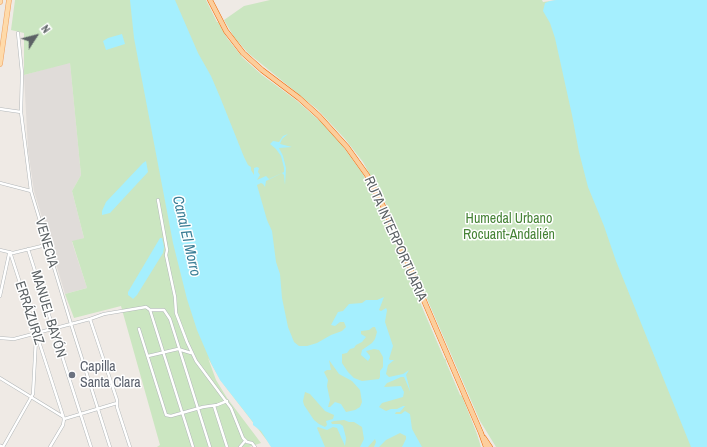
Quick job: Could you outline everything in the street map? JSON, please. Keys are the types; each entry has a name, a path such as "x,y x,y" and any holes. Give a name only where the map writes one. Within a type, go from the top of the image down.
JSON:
{"highway":[{"name":"RUTA INTERPORTUARIA","path":"210,0 226,30 243,53 319,116 347,147 367,174 385,210 486,447"},
{"name":"RUTA INTERPORTUARIA","path":"481,433 490,447"}],"main road":[{"path":"0,64 9,0"}],"street":[{"name":"VENECIA","path":"18,33 22,73 21,112 31,191 46,245 110,447"},
{"path":"0,109 21,112"},
{"path":"0,183 31,191"},
{"path":"158,200 167,250 166,256 175,297 176,313 191,353 227,401 234,415 240,433 245,441 252,443 255,447"},
{"path":"0,250 10,252 46,245"},
{"name":"MANUEL BAYÓN","path":"28,249 91,447"},
{"name":"ERRÁZURIZ","path":"0,296 10,252"},
{"name":"ERRÁZURIZ","path":"10,252 63,417"},
{"path":"0,338 11,339 36,334 107,313 146,308 150,310 162,309 166,312 170,319 210,447"},
{"path":"150,310 193,447"},
{"path":"90,319 130,447"},
{"path":"139,329 166,414 170,416 198,408 220,405 227,401"},
{"path":"1,447 32,397 36,334"},
{"path":"148,356 179,349 191,353"},
{"path":"0,378 63,417 117,404"},
{"path":"214,406 227,447"},
{"path":"50,447 63,425 63,417"},
{"path":"240,447 245,441"}],"shaded area":[{"path":"70,62 81,175 72,191 84,238 72,242 87,288 65,294 34,191 28,150 24,75"}],"green space":[{"path":"15,0 206,0 227,38 243,58 262,75 296,100 322,123 342,145 363,174 387,224 460,395 462,396 481,447 272,447 221,381 208,358 216,380 227,398 261,443 249,447 157,447 160,445 121,306 74,318 65,294 87,288 72,241 84,238 72,191 81,175 70,63 24,75 24,33 11,30"},
{"name":"Humedal Urbano Rocuant-Andalién","path":"270,0 542,0 543,2 558,0 707,447 496,447 480,421 386,204 363,162 345,139 318,110 248,53 234,37 224,20 244,6"}],"water":[{"name":"Canal El Morro","path":"130,0 175,0 198,53 211,76 244,157 248,165 251,167 254,175 254,168 259,168 258,172 260,175 257,180 266,176 269,179 284,172 281,156 270,144 273,141 279,142 283,136 288,134 282,139 280,144 292,147 279,148 286,168 285,185 284,175 282,173 266,181 265,187 261,183 257,185 267,220 272,231 276,262 280,274 282,298 288,327 294,342 299,346 307,346 342,331 346,327 344,322 340,322 335,326 331,325 338,312 343,311 349,304 362,303 366,300 377,300 384,297 379,310 381,311 386,308 387,310 385,322 393,346 389,359 394,360 388,365 386,374 389,377 403,374 409,370 406,375 410,391 404,377 387,383 384,387 401,386 404,392 403,397 382,403 379,407 386,411 405,406 400,412 396,412 395,414 401,414 405,411 410,414 412,429 422,447 402,447 406,436 400,433 386,440 379,447 374,447 376,442 375,439 368,447 360,447 364,439 362,427 354,422 344,420 331,422 332,424 340,424 343,426 346,438 345,446 337,428 333,427 327,430 318,427 317,428 325,447 271,447 261,431 253,425 253,422 220,380 197,330 187,299 173,243 134,38","holes":["375,327 377,332 375,339 362,350 361,355 368,361 370,356 366,351 374,349 379,350 383,357 383,367 380,371 379,379 362,381 354,378 348,372 342,363 342,354 347,353 350,349 362,342 366,337 361,334 361,331 369,330","329,360 339,374 352,381 360,390 362,402 360,407 346,412 341,404 335,402 328,407 330,400 327,386 328,380 324,372 331,370","305,392 310,394 325,411 334,415 333,419 326,421 327,425 325,427 319,424 314,420 303,401"]},
{"path":"556,0 707,0 707,447 691,447 616,261 588,187 579,152 555,38 550,23 543,11 545,3"},
{"path":"122,34 125,44 106,50 103,41"},
{"path":"146,161 148,172 110,213 102,215 106,202"},
{"path":"160,238 162,238 164,247 163,253 133,299 128,295 128,292"}],"place":[{"name":"Capilla Santa Clara","path":"72,375"}]}
